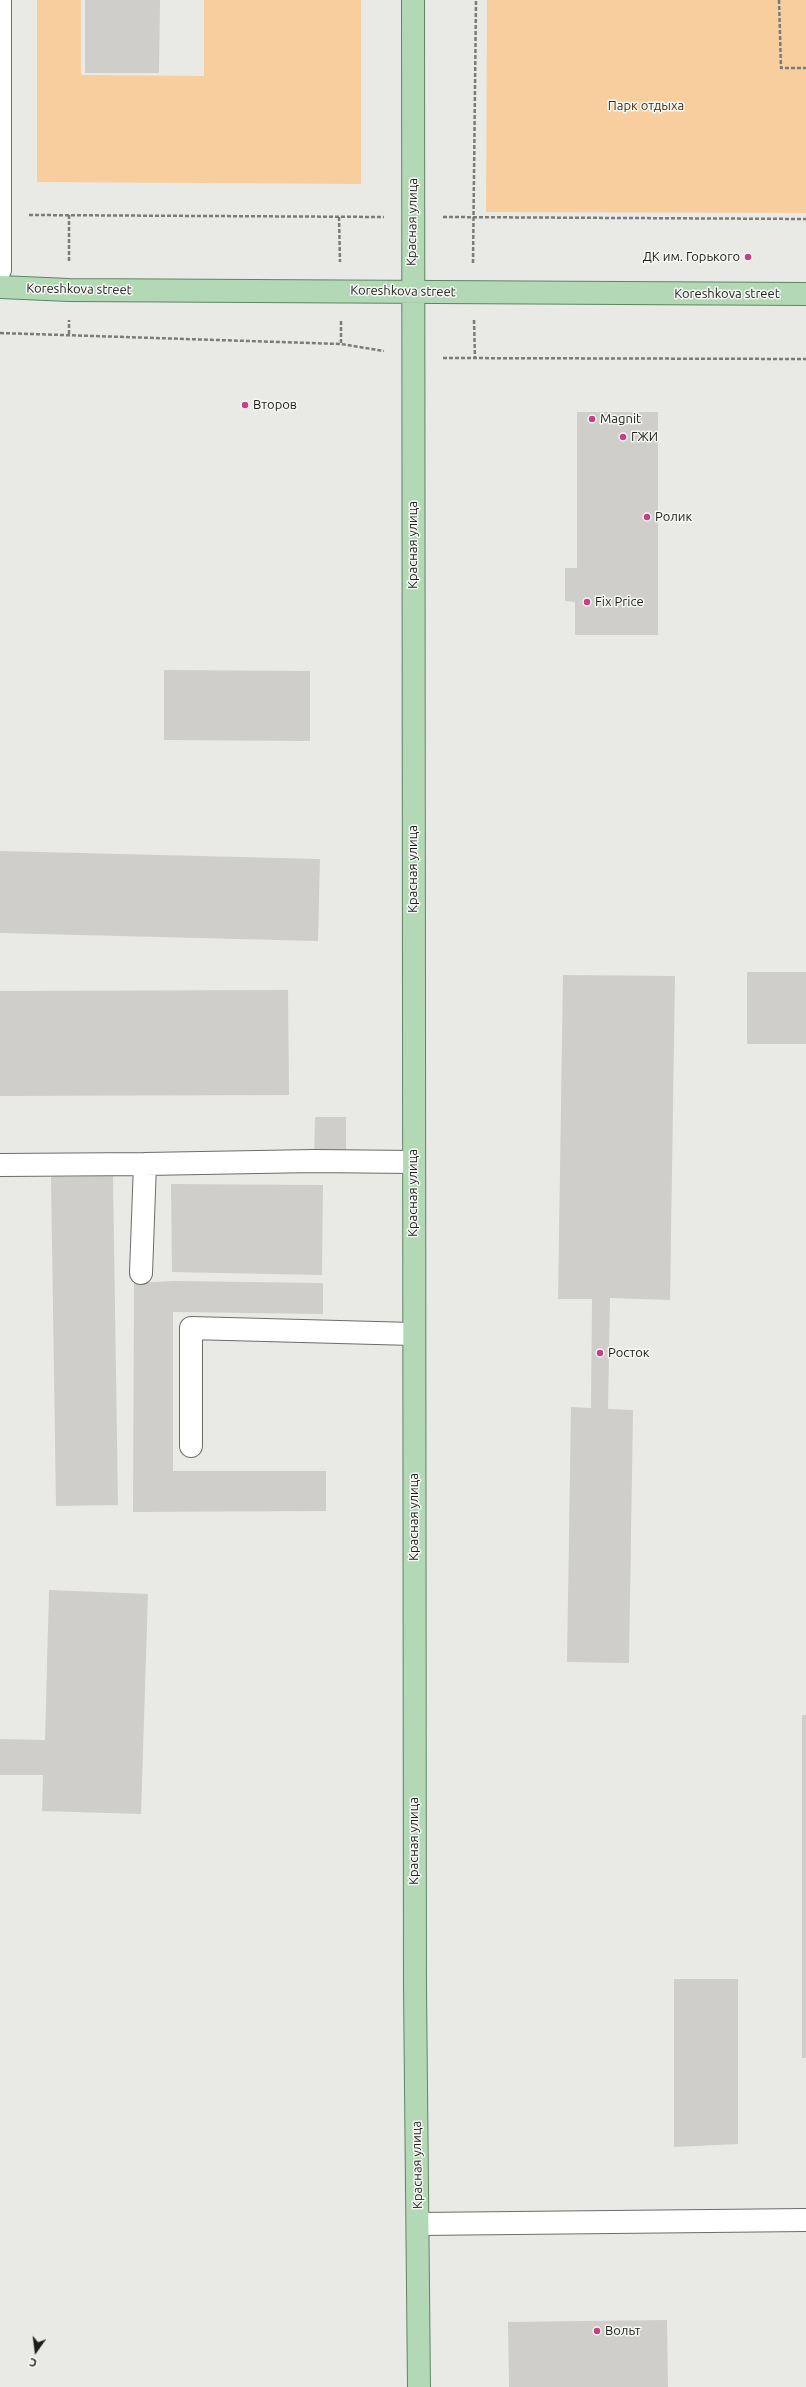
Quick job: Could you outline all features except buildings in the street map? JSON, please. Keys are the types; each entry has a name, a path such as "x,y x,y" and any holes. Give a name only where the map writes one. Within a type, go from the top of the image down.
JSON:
{"main road":[{"name":"Красная улица","path":"413,0 411,291 413,356 413,1334 415,1988 419,2387"},
{"name":"Koreshkova street","path":"0,287 77,290 806,294"}],"street":[{"path":"0,0 0,270"},
{"path":"0,1165 314,1161 413,1162"},
{"path":"141,1273 145,1164"},
{"path":"191,1446 191,1328 413,1334"},
{"path":"418,2224 806,2220"}],"path":[{"path":"475,359 472,292 475,218 476,0"},
{"path":"779,0 781,68 806,68"},
{"path":"0,333 341,344 413,356 475,359 806,359"}],"green space":[{"path":"37,0 81,0 81,75 204,76 204,0 361,0 361,184 37,182"},
{"name":"Парк отдыха","path":"487,0 806,0 806,213 486,212"}],"place":[{"name":"ДК им. Горького","path":"748,257"},
{"name":"Второв","path":"245,405"},
{"name":"Magnit","path":"592,419"},
{"name":"ГЖИ","path":"623,437"},
{"name":"Ролик","path":"647,517"},
{"name":"Fix Price","path":"587,602"},
{"name":"Росток","path":"600,1353"},
{"name":"Вольт","path":"597,2331"}]}
